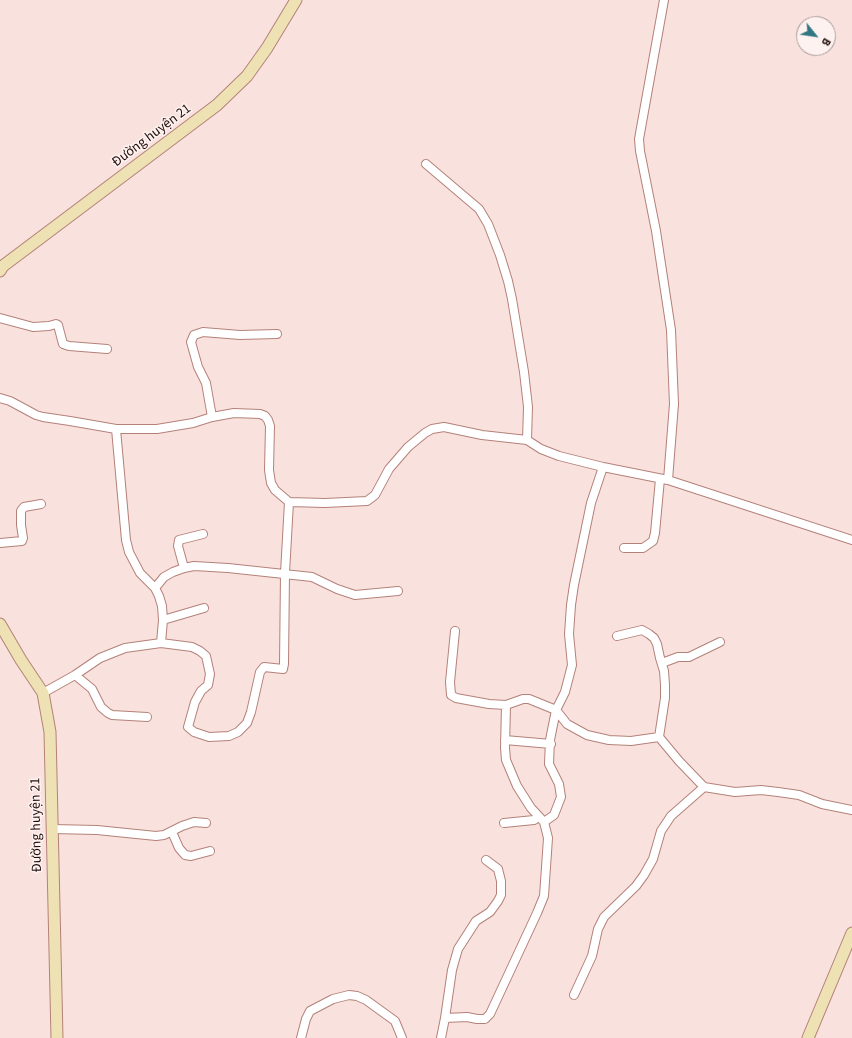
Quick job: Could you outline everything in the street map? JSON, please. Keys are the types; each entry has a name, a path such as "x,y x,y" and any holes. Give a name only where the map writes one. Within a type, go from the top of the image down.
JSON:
{"street":[{"name":"Đường huyện 21","path":"0,270 3,266 217,105 247,76 267,48 296,0"},
{"path":"624,548 643,548 653,541 664,480 674,404 672,330 639,139 664,0"},
{"path":"426,164 479,209 488,224 500,255 512,299 524,372 528,407 527,440"},
{"path":"0,318 33,327 56,324 58,325 63,344 69,346 107,349"},
{"path":"212,417 206,383 198,367 191,342 192,337 196,333 203,332 240,335 277,334"},
{"path":"0,398 10,401 36,415 43,417 116,429 157,429 192,423 212,417 234,413 265,416 270,426 269,470 271,483 275,490 289,502 362,502 371,499 375,495 389,469 402,453 425,433 438,428 449,427 482,435 527,440 549,453 602,467 664,480 852,540"},
{"path":"116,429 126,540 129,552 140,573 155,588 162,606 163,620 161,643"},
{"path":"504,823 541,819 554,815 561,797 559,784 549,764 551,744 556,710 565,692 572,665 569,634 574,585 591,503 602,467"},
{"path":"43,693 75,675 94,662 124,648 161,643 192,647 206,656 210,674 208,685 195,702 188,727 194,732 209,738 229,736 238,732 247,723 260,672 264,667 283,669 285,573 289,502"},
{"path":"0,544 22,541 21,511 24,507 41,504"},
{"path":"184,568 178,546 179,540 203,534"},
{"path":"155,588 164,577 173,572 194,566 285,573 312,577 336,589 355,596 398,591"},
{"path":"163,620 204,608"},
{"name":"Đường huyện 21","path":"0,624 21,660 43,693 50,732 57,1038"},
{"path":"617,636 642,630 654,638 664,671 665,698 659,737 704,787 735,792 761,790 799,795 822,804 852,810"},
{"path":"455,631 450,682 451,695 456,698 462,700 506,704 523,699 529,699 556,710 567,724 587,735 609,740 631,741 659,737"},
{"path":"662,663 678,657 689,657 720,642"},
{"path":"75,675 92,689 101,707 108,713 112,715 147,717"},
{"path":"445,1018 467,1017 485,1019 490,1014 538,914 544,896 548,838 541,819 517,786 508,767 506,760 505,740 506,704"},
{"path":"505,740 551,744"},
{"path":"574,995 592,956 598,929 604,917 636,886 644,875 653,859 661,831 671,816 704,787"},
{"path":"52,828 97,830 156,836 164,835 194,822 206,823"},
{"path":"172,832 184,855 191,856 210,851"},
{"path":"441,1038 452,970 458,949 476,921 490,912 501,895 498,869 486,860"},
{"path":"808,1038 852,933"},
{"path":"301,1038 306,1019 310,1011 333,999 349,995 357,996 366,1000 395,1021 402,1038"}]}
